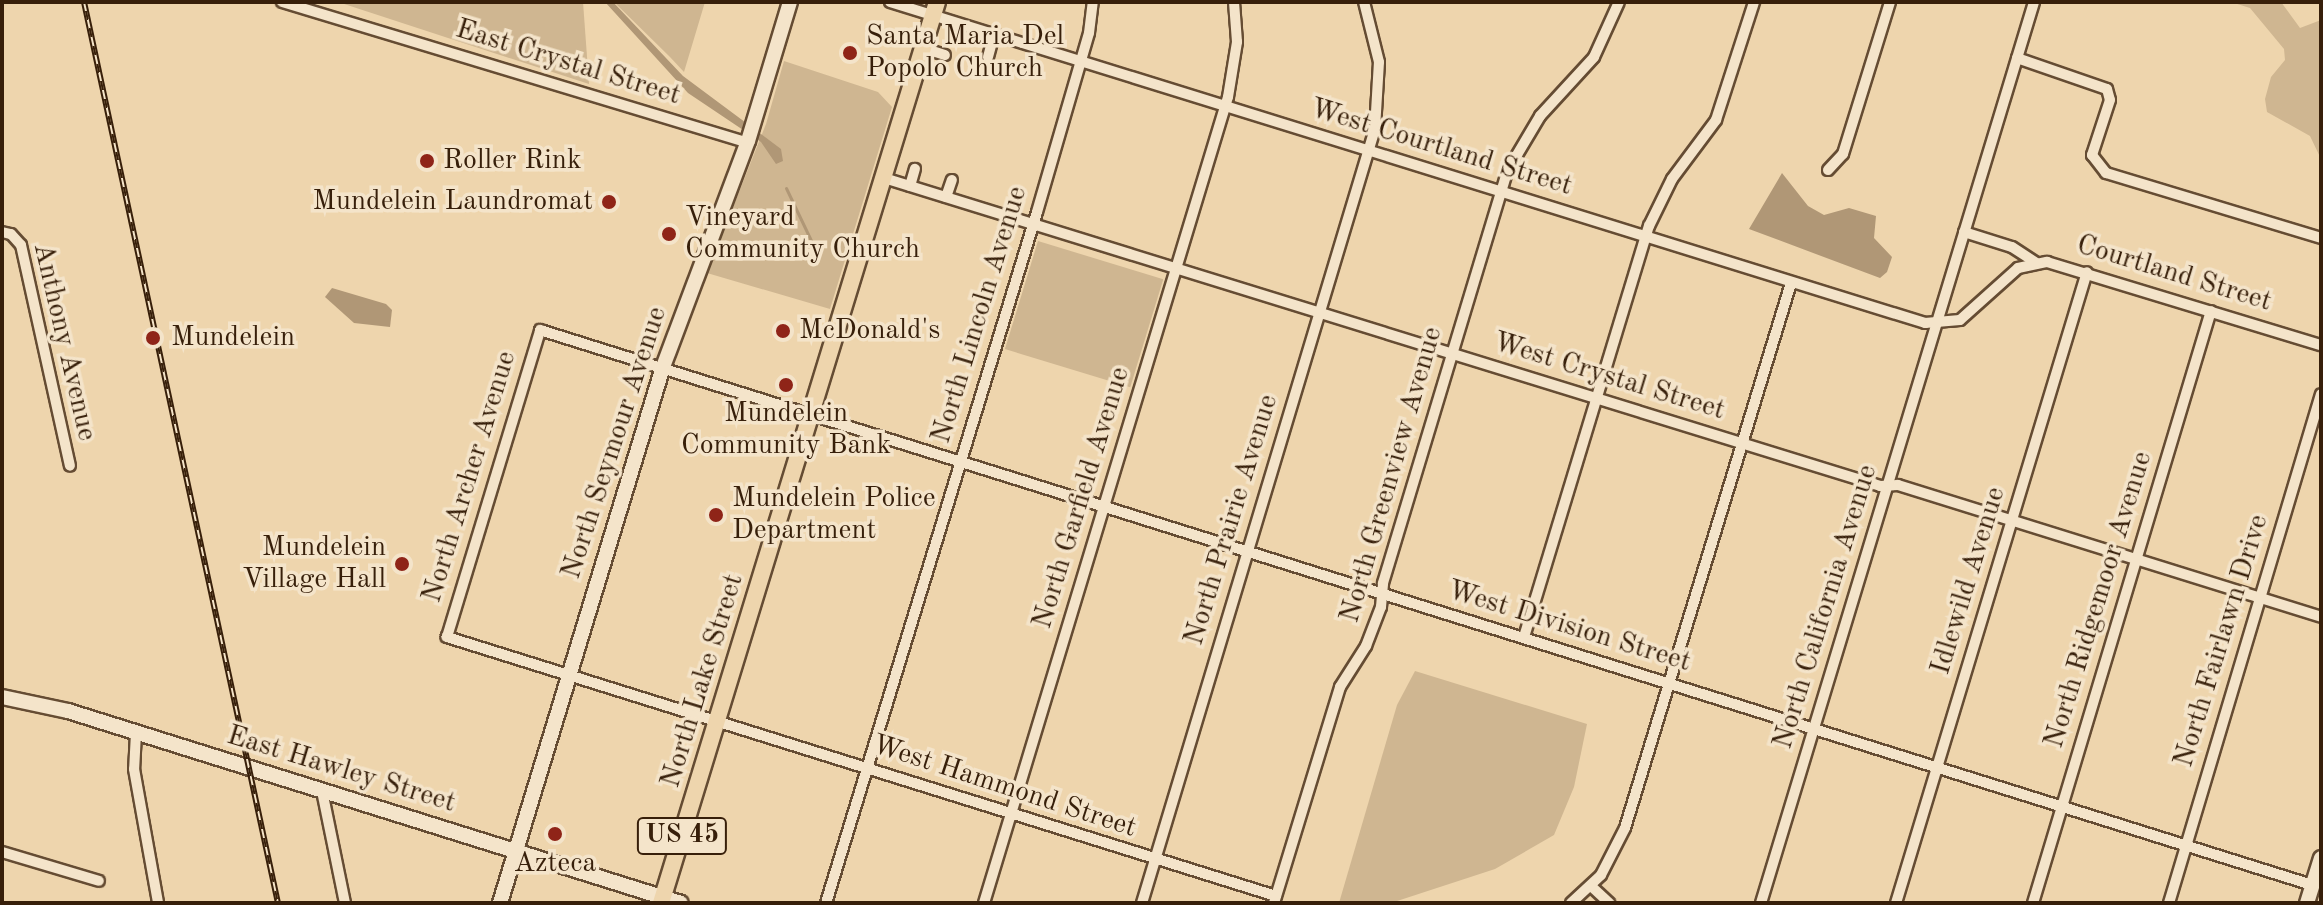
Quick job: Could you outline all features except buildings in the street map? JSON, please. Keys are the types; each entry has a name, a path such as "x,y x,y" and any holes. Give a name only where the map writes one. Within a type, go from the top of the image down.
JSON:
{"main road":[{"name":"North Lake Street","path":"662,900 935,8"}],"street":[{"name":"East Crystal Street","path":"282,2 747,142"},
{"name":"North Seymour Avenue","path":"500,903 663,367 747,142 790,2"},
{"name":"West Courtland Street","path":"890,2 935,8 994,34 1081,62 1791,283 1936,324"},
{"name":"North Lincoln Avenue","path":"826,903 1034,225 1081,62 1093,2"},
{"name":"North Garfield Avenue","path":"984,903 1225,106 1236,60 1234,2"},
{"name":"North Prairie Avenue","path":"1142,903 1369,151 1380,78 1364,2"},
{"name":"North Greenview Avenue","path":"1275,899 1331,712 1373,630 1500,191 1527,132 1594,57 1619,2"},
{"path":"1524,637 1658,202 1716,120 1754,2"},
{"path":"1828,170 1843,154 1890,2"},
{"name":"North California Avenue","path":"1761,903 2034,2"},
{"path":"988,57 994,34"},
{"path":"923,48 945,55"},
{"path":"2017,58 2107,89 2110,100 2092,155 2106,173 2321,238"},
{"path":"910,186 915,169"},
{"name":"West Crystal Street","path":"884,178 1742,443 2012,520 2321,617"},
{"path":"946,197 952,180"},
{"name":"Anthony Avenue","path":"5,232 21,245 70,466"},
{"path":"1964,232 2012,247 2037,263"},
{"name":"Courtland Street","path":"1936,324 1960,320 2003,279 2037,263 2087,272 2321,345"},
{"name":"Idlewild Avenue","path":"1896,903 2087,272"},
{"path":"1571,903 1591,886 1618,847 1791,283"},
{"name":"North Ridgemoor Avenue","path":"2033,903 2211,311"},
{"name":"West Division Street","path":"540,330 2312,885"},
{"name":"North Archer Avenue","path":"447,637 540,330"},
{"name":"North Fairlawn Drive","path":"2169,903 2321,394"},
{"name":"West Hammond Street","path":"447,637 1275,899"},
{"name":"East Hawley Street","path":"2,697 136,733 662,900 681,903"},
{"path":"136,733 134,769 158,903"},
{"path":"322,791 345,903"},
{"path":"2,852 99,881"},
{"path":"2307,903 2321,858"},
{"path":"1591,886 1609,903"}],"shaded area":[{"path":"338,2 583,2 589,84"},
{"path":"605,2 613,2 683,76 781,149 783,161 776,164 761,142 688,93"},
{"path":"614,2 705,2 684,72 670,57"},
{"path":"2231,2 2281,2 2300,28 2321,20 2321,159 2310,136 2267,112 2265,99 2271,77 2285,60 2284,49 2250,8"},
{"path":"784,61 878,92 892,107 830,309 707,273 766,124"},
{"path":"1782,173 1808,206 1824,215 1849,208 1876,216 1874,238 1892,257 1887,272 1880,278 1749,229"},
{"path":"1038,241 1163,279 1130,387 1005,349"},
{"path":"332,288 386,304 392,310 390,327 354,323 325,297"},
{"path":"1415,671 1587,724 1574,787 1554,835 1495,869 1391,903 1339,903 1397,705"}],"waterway":[{"path":"786,188 817,253"}],"railway":[{"path":"84,2 278,903"}],"place":[{"name":"Santa Maria Del Popolo Church","path":"850,53"},
{"name":"Roller Rink","path":"427,161"},
{"name":"Mundelein Laundromat","path":"609,202"},
{"name":"Vineyard Community Church","path":"669,234"},
{"name":"McDonald's","path":"783,331"},
{"name":"Mundelein","path":"153,338"},
{"name":"Mundelein Community Bank","path":"786,385"},
{"name":"Mundelein Police Department","path":"716,515"},
{"name":"Mundelein Village Hall","path":"402,564"},
{"name":"Azteca","path":"555,834"}]}
